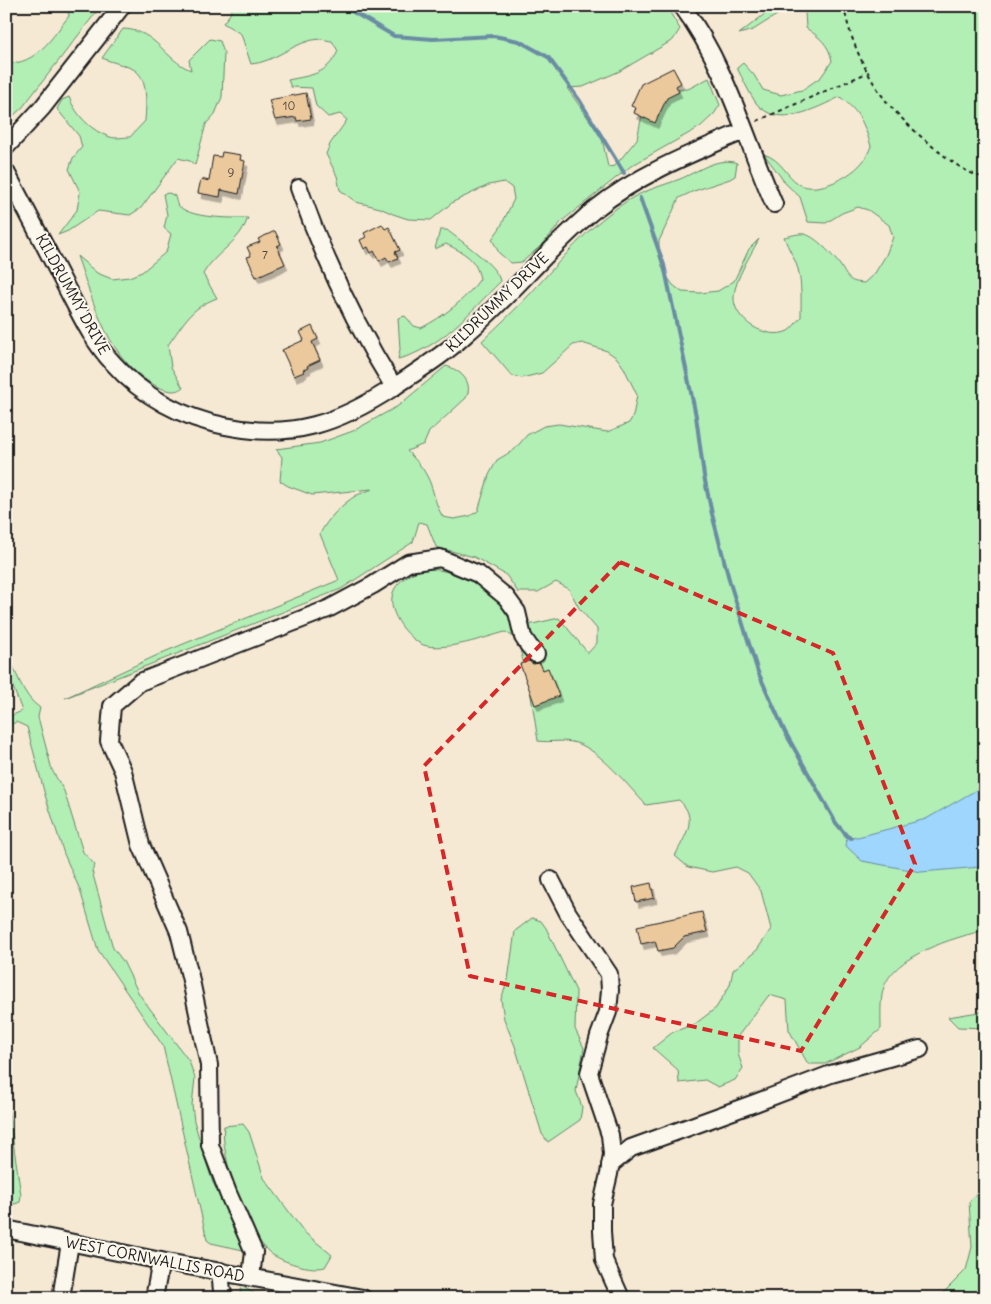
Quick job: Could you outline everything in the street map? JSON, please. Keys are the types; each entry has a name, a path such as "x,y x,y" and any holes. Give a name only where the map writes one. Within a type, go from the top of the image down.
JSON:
{"street":[{"path":"6,147 42,108 122,6"},
{"path":"682,6 703,37 718,66 774,204"},
{"name":"KILDRUMMY DRIVE","path":"6,172 80,313 107,356 126,377 171,408 194,418 244,430 282,431 332,421 357,410 394,387 464,336 566,235 610,198 671,163 744,129"},
{"path":"299,188 320,247 339,289 394,387"},
{"path":"251,1277 254,1252 228,1193 210,1145 209,1065 190,976 179,932 141,845 123,772 109,740 112,706 140,682 328,609 408,563 440,558 478,574 506,597 517,612 523,637 536,654"},
{"path":"551,880 568,913 609,974 608,1012 598,1036 589,1073 610,1134 612,1154 602,1204 604,1260 621,1298"},
{"path":"610,1165 631,1148 831,1074 920,1049"},
{"name":"WEST CORNWALLIS ROAD","path":"6,1229 161,1261 363,1298"},
{"path":"61,1298 70,1243"},
{"path":"154,1298 161,1261"},
{"path":"220,1271 222,1291 226,1298"}],"path":[{"path":"844,6 850,30 862,61 884,98 912,128 944,155 967,171 985,178"},
{"path":"744,129 869,72"}],"highlighted area":[{"path":"620,562 833,653 915,864 801,1051 470,976 424,766"}],"green space":[{"path":"67,6 101,6 22,108 6,122 6,63 17,63 26,60 43,48 69,16"},
{"path":"233,6 666,6 680,29 673,40 620,71 583,87 567,88 602,138 608,167 615,166 637,139 642,115 676,89 688,89 709,78 720,105 714,114 700,127 631,166 562,221 543,244 522,262 511,263 499,253 492,239 500,228 514,199 512,188 504,182 489,185 453,202 431,220 408,219 380,208 356,202 340,190 337,176 326,154 330,144 347,120 340,114 328,117 316,106 312,88 291,87 288,80 318,73 329,65 338,51 332,41 311,40 268,60 251,64 241,34 223,23"},
{"path":"775,6 797,6 788,8 753,30 739,34"},
{"path":"799,6 985,6 985,930 941,943 911,958 898,967 889,978 883,990 881,1029 860,1047 825,1064 808,1064 789,1030 787,1000 769,995 738,1036 738,1054 743,1068 735,1080 718,1087 705,1080 679,1083 678,1070 653,1048 673,1032 695,1024 716,1008 730,985 733,970 757,950 771,929 761,891 748,873 736,867 712,872 688,867 675,856 686,834 689,821 685,807 679,800 646,805 614,770 585,747 571,742 538,741 529,683 519,646 511,635 505,632 456,645 436,647 423,645 403,628 394,614 392,605 392,597 397,585 407,576 426,569 446,571 469,580 488,591 500,604 515,628 559,618 588,653 597,643 597,629 579,608 569,589 556,582 538,592 518,592 506,575 474,557 436,547 427,524 419,522 413,542 341,589 65,698 164,652 339,580 320,534 331,517 341,507 357,495 372,489 312,495 288,486 280,481 282,457 276,449 320,443 353,431 398,406 446,366 457,371 465,378 468,387 466,398 429,432 424,444 407,451 425,472 443,517 454,519 470,516 478,511 489,475 497,460 514,450 527,435 544,426 559,424 607,432 629,423 633,416 637,395 624,368 617,358 607,351 582,343 573,345 542,373 522,378 512,376 482,341 525,299 588,232 613,210 633,197 715,163 730,161 737,163 735,176 679,198 659,241 659,256 664,272 673,285 682,292 718,291 734,281 749,249 759,239 740,274 734,296 735,305 739,313 752,326 761,331 780,333 788,331 801,317 801,293 797,265 784,237 802,234 814,238 833,257 851,280 864,283 875,273 886,255 893,237 889,225 868,210 858,207 842,213 826,223 808,222 800,197 786,184 764,154 776,160 799,184 815,187 834,182 859,166 871,146 857,113 840,97 809,111 786,116 775,115 765,111 756,103 737,68 743,63 754,75 763,90 781,95 802,90 821,77 832,61 831,55 823,42 806,28 805,12"},
{"path":"123,29 144,34 174,60 191,70 189,60 210,39 220,41 224,53 222,97 215,114 206,124 195,165 190,161 178,158 141,208 130,215 98,211 68,231 58,235 77,210 80,192 69,169 73,158 82,147 79,136 57,109 62,100 69,97 85,122 97,131 110,137 130,137 145,121 145,92 142,78 129,67 102,58"},
{"path":"169,193 175,196 177,204 190,213 210,217 248,218 239,234 214,259 203,274 217,298 194,311 168,345 171,367 183,388 174,391 158,387 141,376 115,348 97,312 77,256 97,273 112,279 129,277 142,272 166,252 171,234 164,228 167,215 163,194"},
{"path":"440,230 447,230 478,254 493,269 500,282 454,328 441,338 428,347 398,359 400,349 398,318 405,316 414,326 421,328 438,319 453,307 468,294 480,279 476,266 464,253 446,244 435,249"},
{"path":"6,651 28,697 40,708 38,717 52,770 64,791 83,852 95,865 92,871 113,948 123,961 139,994 189,1061 195,1078 192,1105 194,1121 213,1183 229,1208 246,1247 243,1250 211,1243 207,1240 163,1046 98,950 80,890 64,854 45,795 27,727 16,722 6,727 6,718 22,711 6,668"},
{"path":"532,918 541,921 546,928 576,991 575,1029 584,1048 576,1091 582,1107 580,1120 548,1142 542,1134 515,1046 504,1019 501,999 508,980 515,931"},
{"path":"985,1011 985,1028 958,1027 948,1017"},
{"path":"6,1094 21,1195 20,1202 15,1204 6,1202"},
{"path":"243,1124 249,1132 264,1178 304,1232 332,1255 325,1267 305,1267 275,1256 262,1244 253,1230 237,1194 226,1156 224,1139 224,1126"},
{"path":"985,1185 985,1298 938,1298 966,1270 972,1247 969,1202"},
{"path":"245,1288 255,1294 295,1298 239,1298 241,1289"}],"water":[{"path":"985,785 985,865 981,867 921,872 862,861 846,846 847,836 858,837 926,819"}],"building":[{"path":"673,68 681,83 676,86 679,92 667,98 655,123 634,113 636,108 631,106 641,84"},
{"path":"306,93 311,119 297,121 296,117 275,120 269,100"},
{"path":"222,152 241,155 240,160 245,161 239,194 221,190 220,197 198,193 201,179 209,181 213,156 221,157"},
{"path":"382,224 385,229 389,227 400,250 395,252 398,258 389,262 386,257 379,261 374,251 371,253 368,247 364,249 360,240 366,237 364,233"},
{"path":"275,231 281,244 277,246 285,264 256,277 247,257 251,256 247,247 260,242 258,239"},
{"path":"312,326 318,339 312,342 320,360 307,366 308,368 303,370 304,372 294,376 282,350 304,340 300,332"},
{"path":"529,661 533,664 540,663 543,670 548,668 559,696 535,705 520,664"},
{"path":"651,883 654,898 636,902 633,887"},
{"path":"702,912 707,932 684,937 673,948 658,951 655,941 641,944 637,926"}],"waterway":[{"path":"343,6 394,36 433,39 494,36 519,41 548,57 580,101 624,173"},
{"path":"640,198 664,265 696,416 704,476 712,514 730,583 758,672 785,732 836,823 851,838"}]}
